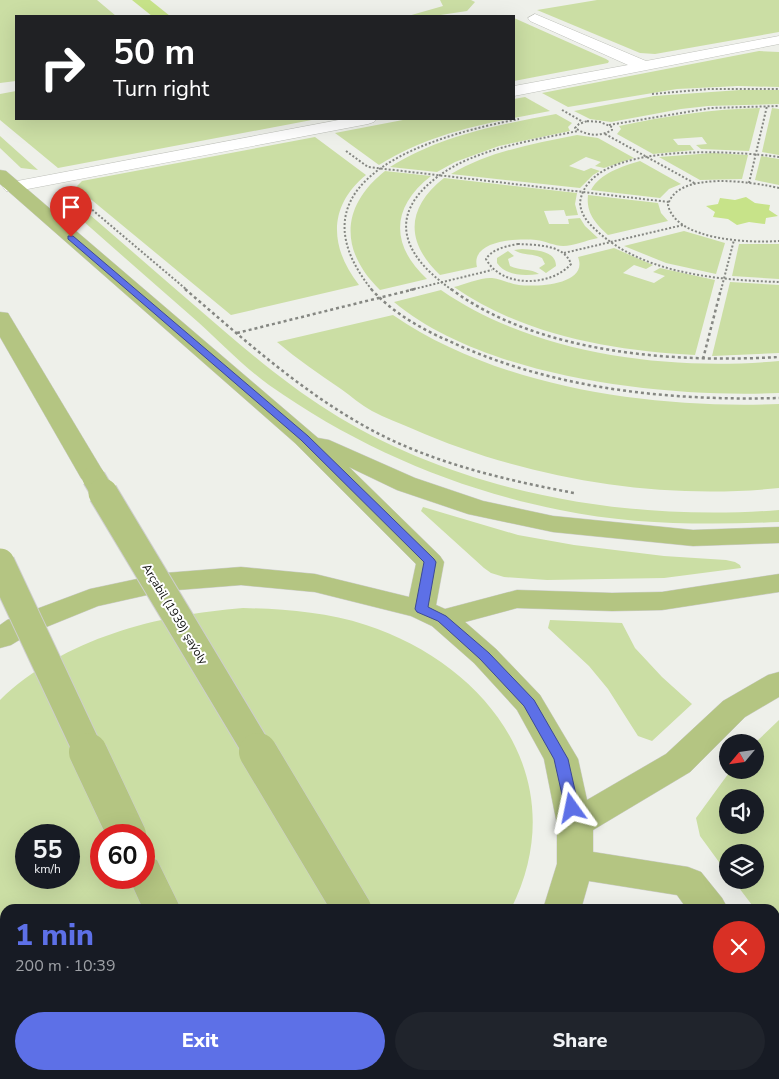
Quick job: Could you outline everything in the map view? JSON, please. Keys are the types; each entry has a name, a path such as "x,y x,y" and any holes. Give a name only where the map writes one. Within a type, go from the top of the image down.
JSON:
{"main road":[{"path":"6,181 304,438 430,562 432,614"},
{"name":"Arçabil (1939) şaýoly","path":"0,318 349,904"},
{"path":"304,438 406,484 477,508 553,524 693,538 779,536"},
{"path":"0,563 122,824"},
{"path":"0,638 18,627 90,598 166,582 241,576 315,583 432,614 485,656 529,703 561,759 575,824 575,864 563,904"},
{"path":"432,614 517,599 612,602 662,601 779,583"},
{"path":"575,824 678,763 734,709 779,683"},
{"path":"575,864 688,882 705,904"},
{"path":"153,889 160,904"}],"street":[{"path":"535,18 644,66"},
{"path":"515,91 776,42"},
{"path":"6,181 362,120"}],"path":[{"path":"652,94 709,89 779,89"},
{"path":"749,182 767,106"},
{"path":"578,131 575,126 583,122 597,121 609,125 684,111 779,106"},
{"path":"554,112 572,109"},
{"path":"526,118 446,136 402,155 368,179 356,192 348,207 344,222 343,238 348,255 357,273 380,298 416,324 446,340 481,355 562,379 655,395 704,398 779,398"},
{"path":"609,125 612,127 612,130 604,134 590,134 578,131 495,150 460,164 441,175 417,197 410,210 406,224 408,239 414,254 425,269 463,299 488,313 552,337 630,353 703,359 779,357"},
{"path":"604,134 697,185"},
{"path":"345,150 368,167 669,202"},
{"path":"779,157 755,153 700,151 646,157 618,165 603,172 592,180 582,192 580,199 580,209 595,231 627,252 657,264 701,275 779,282"},
{"path":"779,188 749,182 719,182 697,185 679,191 669,202 669,210 683,225 713,236 734,240 779,241"},
{"path":"80,199 237,333 327,403 362,424 433,456 491,475 539,488 577,494"},
{"path":"564,253 683,225"},
{"path":"703,359 734,240"},
{"path":"531,244 564,253 569,258 571,264 568,270 552,278 539,280 512,279 492,270 487,265 486,259 489,254 506,246 531,244"},
{"path":"237,333 492,270"}],"shaded area":[{"path":"0,0 97,0 115,15 15,15 15,81 0,83"},
{"path":"132,0 150,0 169,15 151,15"},
{"path":"440,0 471,0 475,2 467,11 441,15 412,15 443,6"},
{"path":"597,0 779,0 779,32 655,54 640,53 537,10"},
{"path":"515,18 606,59 609,61 608,63 515,81"},
{"path":"759,51 779,52 779,87 738,86 677,89 568,107 542,93"},
{"path":"740,90 779,90 779,104 708,106 611,122 590,119 574,111 654,96"},
{"path":"15,91 15,120 312,120 58,168 0,120 0,94"},
{"path":"525,97 550,111 515,118 515,99"},
{"path":"760,108 749,151 701,149 696,145 707,144 702,137 673,139 678,145 690,145 694,150 653,154 617,134 621,129 619,126 654,119 707,111"},
{"path":"772,108 779,109 779,155 762,152"},
{"path":"556,114 572,123 568,127 570,131 499,146 455,162 437,172 390,167 409,156 450,139 491,127"},
{"path":"403,120 504,120 442,136 394,156 379,165 335,133"},
{"path":"577,135 598,138 634,158 604,168 595,166 601,162 586,157 569,166 584,171 591,168 600,171 580,188 451,174 481,159 496,154"},
{"path":"0,136 38,170 21,168 0,148"},
{"path":"315,137 366,175 353,187 344,200 337,228 342,257 359,285 231,315 76,187 82,181"},
{"path":"713,153 748,155 742,179 700,180 659,157"},
{"path":"761,156 779,159 779,185 755,180"},
{"path":"640,161 681,184 669,189 660,198 591,190 606,175 619,168"},
{"path":"385,171 431,176 408,200 402,213 400,226 401,240 406,253 427,279 380,290 367,275 357,259 352,244 351,229 353,213 360,199 370,185"},
{"path":"444,178 577,193 575,204 578,215 566,216 564,210 544,211 549,224 569,224 568,219 580,218 585,226 598,238 563,246 528,239 497,243 481,251 477,258 477,267 440,275 421,250 416,238 415,225 422,201 431,189"},
{"path":"60,189 226,333 277,374 329,411 379,439 433,463 489,482 546,496 605,506 664,511 722,513 779,510 779,522 669,523 587,515 521,501 483,490 445,478 408,463 337,428 302,407 251,371 55,196"},
{"path":"588,195 658,203 661,213 668,221 608,235 592,217 588,207"},
{"path":"746,197 755,203 770,205 769,210 778,216 766,218 765,224 749,222 737,225 728,219 713,217 715,212 706,206 718,204 720,198 735,200"},
{"path":"684,231 725,243 716,274 666,263 624,246"},
{"path":"739,244 779,244 779,279 732,276"},
{"path":"614,248 653,265 646,269 634,265 623,273 654,283 665,276 653,272 660,268 715,280 695,355 632,349 570,338 539,329 509,317 481,304 454,287 488,278 527,286 559,282 569,279 576,273 579,266 578,257"},
{"path":"522,249 548,254 555,261 556,266 546,273 539,268 545,264 542,258 514,250"},
{"path":"508,251 514,256 508,259 510,266 539,274 516,274 505,270 497,263 497,258"},
{"path":"730,282 779,285 779,353 712,356"},
{"path":"441,290 478,312 518,330 560,344 604,354 648,360 693,363 779,361 779,393 683,392 578,378 525,366 476,349 432,328 394,302"},
{"path":"393,315 435,340 480,360 528,377 578,389 680,402 730,405 779,404 779,488 733,491 686,491 639,488 592,482 500,461 456,446 372,411 277,342"},
{"path":"423,507 518,535 574,545 664,556 726,560 735,562 741,568 664,578 547,580 504,577 491,573 484,568 421,511"},
{"path":"243,608 290,610 321,614 366,625 410,643 450,668 483,699 509,734 526,773 533,816 528,862 513,904 0,904 0,700 25,679 53,660 82,645 113,633 145,624 210,611"},
{"path":"550,620 622,623 635,648 662,677 692,704 652,741 638,736 608,689 589,666 548,628"},
{"path":"779,720 779,904 751,904 740,889 764,889 764,844 719,844 719,862 700,836 696,818 724,779 764,779 764,734"}],"route":[{"path":"71,237 304,438 430,562 421,609 442,619 485,656 529,703 561,759 572,808"}]}
